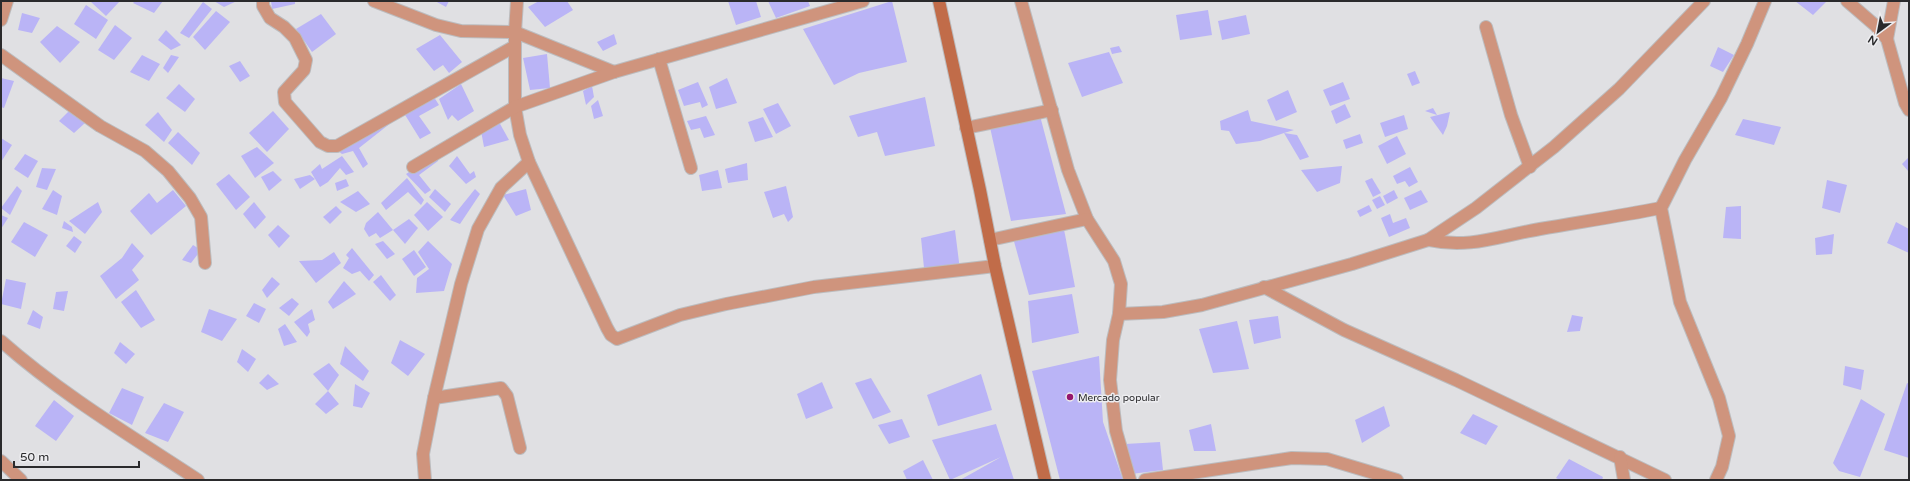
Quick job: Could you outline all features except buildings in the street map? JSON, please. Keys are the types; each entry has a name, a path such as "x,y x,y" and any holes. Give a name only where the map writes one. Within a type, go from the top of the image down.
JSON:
{"street":[{"path":"1,20 7,1"},
{"path":"263,1 263,6 270,18 284,27 295,38 306,60 304,70 284,92 285,102 320,142 328,146 337,146 515,46"},
{"path":"374,1 436,25 461,31 515,32 614,72"},
{"path":"517,1 515,32 515,107 520,135 529,162 607,328 611,335 617,339 680,315 726,304 814,287 995,266"},
{"path":"413,167 515,107 614,72 863,1"},
{"path":"939,1 995,266 1045,480"},
{"path":"1021,1 1068,170 1087,219 1114,261 1120,284 1119,314 1113,340 1110,380 1116,432 1130,480"},
{"path":"1119,314 1163,312 1202,305 1352,264 1428,240 1476,208 1530,167 1619,89 1704,1"},
{"path":"1716,480 1722,467 1729,436 1719,398 1680,302 1661,208 1721,98 1766,1"},
{"path":"1847,1 1876,26 1887,39 1905,103 1909,110"},
{"path":"1887,39 1894,1"},
{"path":"1486,27 1511,115 1530,167"},
{"path":"1,55 100,126 145,152 168,171 190,198 200,217 205,263"},
{"path":"659,59 691,168"},
{"path":"966,128 1052,110"},
{"path":"425,480 423,454 460,284 478,229 501,188 529,162"},
{"path":"1428,240 1447,244 1467,244 1539,229 1661,208"},
{"path":"990,240 1087,219"},
{"path":"1264,287 1344,330 1620,457 1665,480"},
{"path":"1,341 31,368 100,417 198,480"},
{"path":"434,398 501,388 507,396 520,448"},
{"path":"1620,457 1624,480"},
{"path":"1145,480 1292,458 1326,459 1397,480"},
{"path":"1,462 21,480"}],"place":[{"name":"Mercado popular","path":"1070,397"}]}
